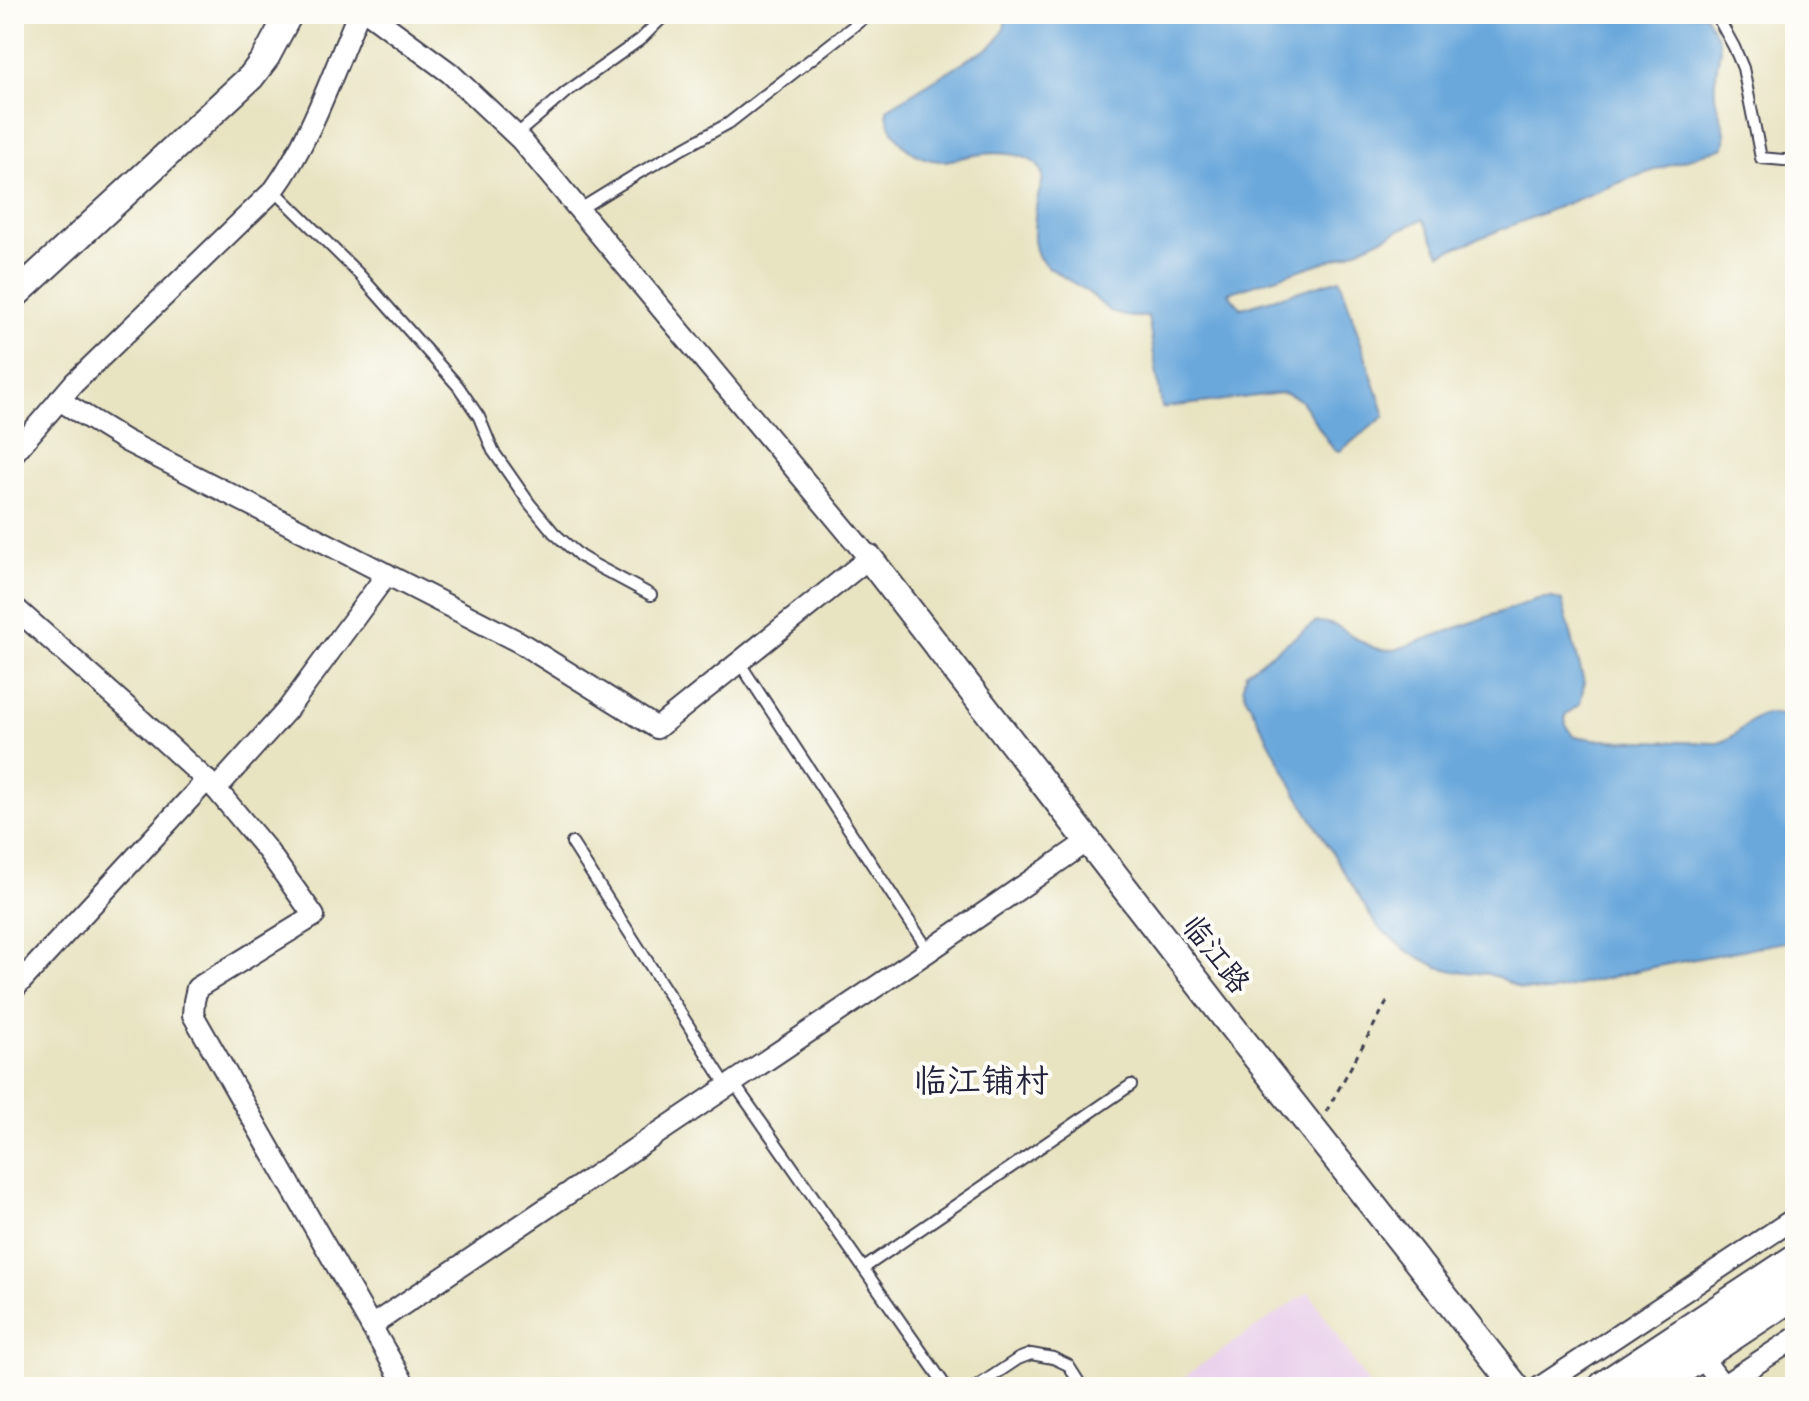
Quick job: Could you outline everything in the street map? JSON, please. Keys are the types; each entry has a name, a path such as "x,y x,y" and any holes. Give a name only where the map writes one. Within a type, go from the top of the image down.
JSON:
{"main road":[{"path":"1605,1387 1795,1261"},
{"path":"1652,1387 1795,1292"}],"street":[{"path":"14,296 251,77 266,57 289,14"},
{"path":"14,453 74,383 274,190 303,143 358,14"},
{"path":"59,400 126,441 519,642 657,728 869,558 516,135 450,73 370,14"},
{"name":"临江路","path":"869,558 1516,1387"},
{"path":"14,989 211,784 287,710 387,574"},
{"path":"14,607 211,784 267,850 314,916 197,988 193,1015 406,1387"},
{"path":"371,1326 1088,841"},
{"path":"1540,1387 1795,1218"},
{"path":"1700,1355 1723,1387 1795,1338"}],"lane":[{"path":"516,135 565,93 641,39 666,14"},
{"path":"580,209 729,123 869,14"},
{"path":"1716,14 1743,68 1761,158 1795,161"},
{"path":"274,190 358,273 458,386 479,417 493,451 554,533 588,561 651,595"},
{"path":"739,662 929,951"},
{"path":"572,843 730,1084 945,1385"},
{"path":"864,1268 1131,1085"},
{"path":"976,1387 1018,1359 1031,1354 1053,1358 1068,1365 1082,1387"}],"path":[{"path":"1313,1129 1329,1108 1388,1000"}],"shaded area":[{"path":"1309,1292 1370,1387 1169,1387 1234,1342"}],"water":[{"path":"1005,14 1705,14 1720,48 1715,95 1724,127 1724,147 1631,178 1440,254 1423,219 1346,255 1228,293 1241,308 1340,279 1385,416 1340,451 1334,450 1301,401 1287,394 1162,408 1148,316 1130,317 1112,312 1038,256 1034,235 1042,178 1039,167 1021,156 1003,154 943,161 928,159 913,153 901,143 889,123 887,109 992,45 1004,29"},
{"path":"1543,598 1562,601 1583,678 1580,704 1565,715 1566,725 1573,736 1601,740 1718,743 1762,715 1795,718 1795,940 1653,967 1549,992 1521,989 1488,974 1438,967 1407,951 1373,920 1295,791 1245,695 1246,672 1316,622 1341,628 1375,648 1395,650"}],"district":[{"name":"临江铺村","path":"981,1081"}]}
